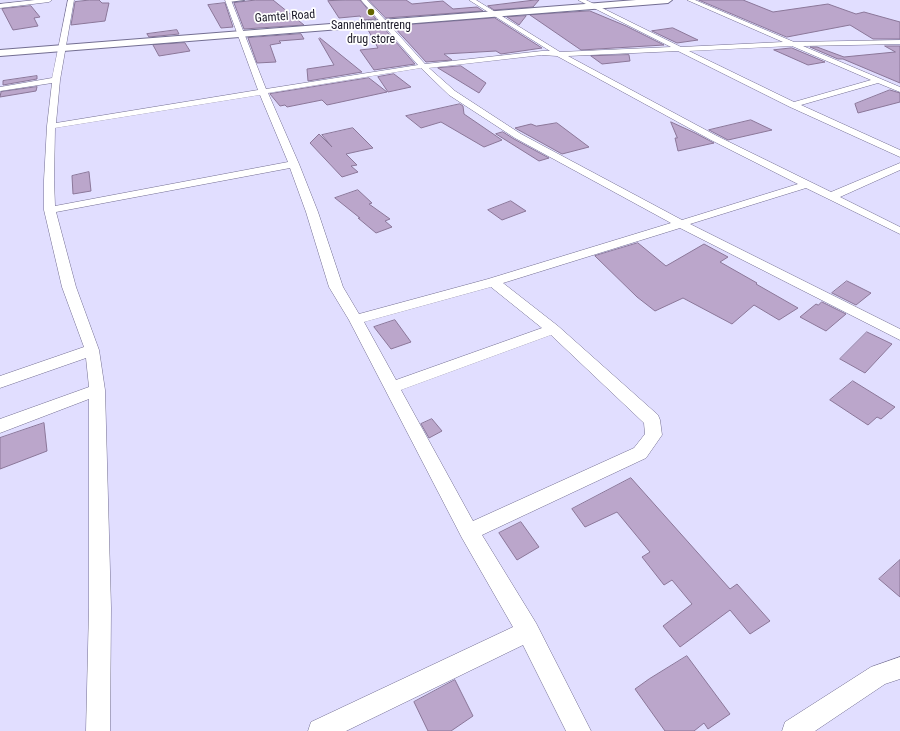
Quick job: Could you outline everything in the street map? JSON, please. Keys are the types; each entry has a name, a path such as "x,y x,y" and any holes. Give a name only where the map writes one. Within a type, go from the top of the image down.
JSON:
{"street":[{"path":"0,6 49,0"},
{"path":"71,0 61,48 51,126 49,180 50,210 69,287 92,350 97,390 100,608 98,731"},
{"path":"233,0 241,33 273,118 294,164 312,212 336,287 356,320 470,532 528,631 579,731"},
{"path":"364,0 423,66 462,101 518,136 681,224 900,335"},
{"path":"472,0 559,54 714,138 805,185 900,231"},
{"path":"581,0 794,105 900,154"},
{"name":"Gamtel Road","path":"0,53 668,0"},
{"path":"690,0 900,90"},
{"path":"51,126 423,66 542,53 559,54 682,50 793,44 900,42"},
{"path":"0,89 56,80"},
{"path":"794,105 878,81"},
{"path":"50,210 294,164"},
{"path":"830,197 900,166"},
{"path":"356,320 492,282 805,185"},
{"path":"470,532 640,453 654,434 652,420 554,329 492,282"},
{"path":"392,387 554,329"},
{"path":"0,382 92,350"},
{"path":"0,426 97,390"},
{"path":"320,731 528,631"},
{"path":"794,731 880,674 900,668"}],"building":[{"path":"99,0 102,3 109,3 105,21 71,25 75,2"},
{"path":"256,0 273,0 304,25 244,29 234,3"},
{"path":"360,0 376,19 362,20 360,16 339,18 328,1"},
{"path":"369,0 406,0 412,4 443,1 453,9 477,7 483,11 386,18"},
{"path":"539,0 533,7 494,10 488,6"},
{"path":"699,0 743,0 773,12 828,4 856,14 864,12 900,22 900,39 873,39 850,25 787,37"},
{"path":"225,3 233,27 221,28 208,5"},
{"path":"31,6 40,17 34,18 38,26 13,30 2,9"},
{"path":"590,11 626,26 664,45 581,50 530,15"},
{"path":"526,16 519,25 507,17"},
{"path":"495,18 542,48 501,54 496,51 444,54 452,60 426,62 393,26"},
{"path":"383,27 415,64 374,70 360,50 378,48 367,28"},
{"path":"673,28 698,40 677,43 652,31"},
{"path":"177,30 179,34 149,37 147,34"},
{"path":"301,34 304,39 279,41 281,43 270,45 276,62 257,63 248,38"},
{"path":"320,38 362,72 308,81 307,69 334,65 319,39"},
{"path":"185,43 190,51 159,56 153,45"},
{"path":"885,46 900,46 900,83 810,47 817,47 844,57 895,52"},
{"path":"792,48 825,62 808,65 774,50"},
{"path":"629,55 630,61 602,64 591,56"},
{"path":"461,66 486,83 479,93 438,68"},
{"path":"394,74 411,87 388,92 378,77"},
{"path":"37,76 37,79 3,85 3,81"},
{"path":"369,78 387,92 327,105 322,100 287,107 285,105 280,106 270,94"},
{"path":"37,87 36,91 0,97 1,92"},
{"path":"890,90 900,93 900,102 858,113 855,104"},
{"path":"460,104 463,106 464,114 502,140 484,147 441,122 421,128 406,116"},
{"path":"751,120 772,130 728,140 709,130"},
{"path":"671,122 714,143 678,151 675,138 677,138"},
{"path":"557,123 589,147 562,154 515,128 531,124 536,126"},
{"path":"353,128 373,148 346,154 357,165 351,166 358,172 342,177 310,143 319,134 332,147 322,135"},
{"path":"503,132 549,158 539,161 496,134"},
{"path":"89,172 91,191 73,194 72,176"},
{"path":"358,190 372,203 369,204 390,219 385,221 392,227 376,233 335,198"},
{"path":"511,201 526,211 502,220 488,210"},
{"path":"638,243 666,266 704,244 728,257 720,262 798,308 779,320 754,305 732,324 683,298 655,311 637,297 595,256"},
{"path":"847,281 871,293 856,305 832,293"},
{"path":"822,302 846,314 826,331 800,317 816,304 818,305"},
{"path":"395,320 411,342 391,349 374,327"},
{"path":"867,332 892,344 865,373 840,359"},
{"path":"853,381 895,407 881,419 877,417 868,425 830,400"},
{"path":"432,419 442,431 429,438 421,424"},
{"path":"44,423 47,451 0,469 0,438"},
{"path":"631,478 730,589 737,584 770,621 750,634 730,610 680,647 663,626 692,604 672,580 664,585 642,557 650,552 617,512 585,527 572,509"},
{"path":"521,522 539,547 517,560 499,533"},
{"path":"900,560 900,597 879,579"},
{"path":"687,656 730,714 708,729 704,723 694,731 665,731 635,689"},
{"path":"455,680 473,716 451,731 428,731 414,702"}],"place":[{"name":"Sannehmentreng drug store","path":"371,12"}]}
